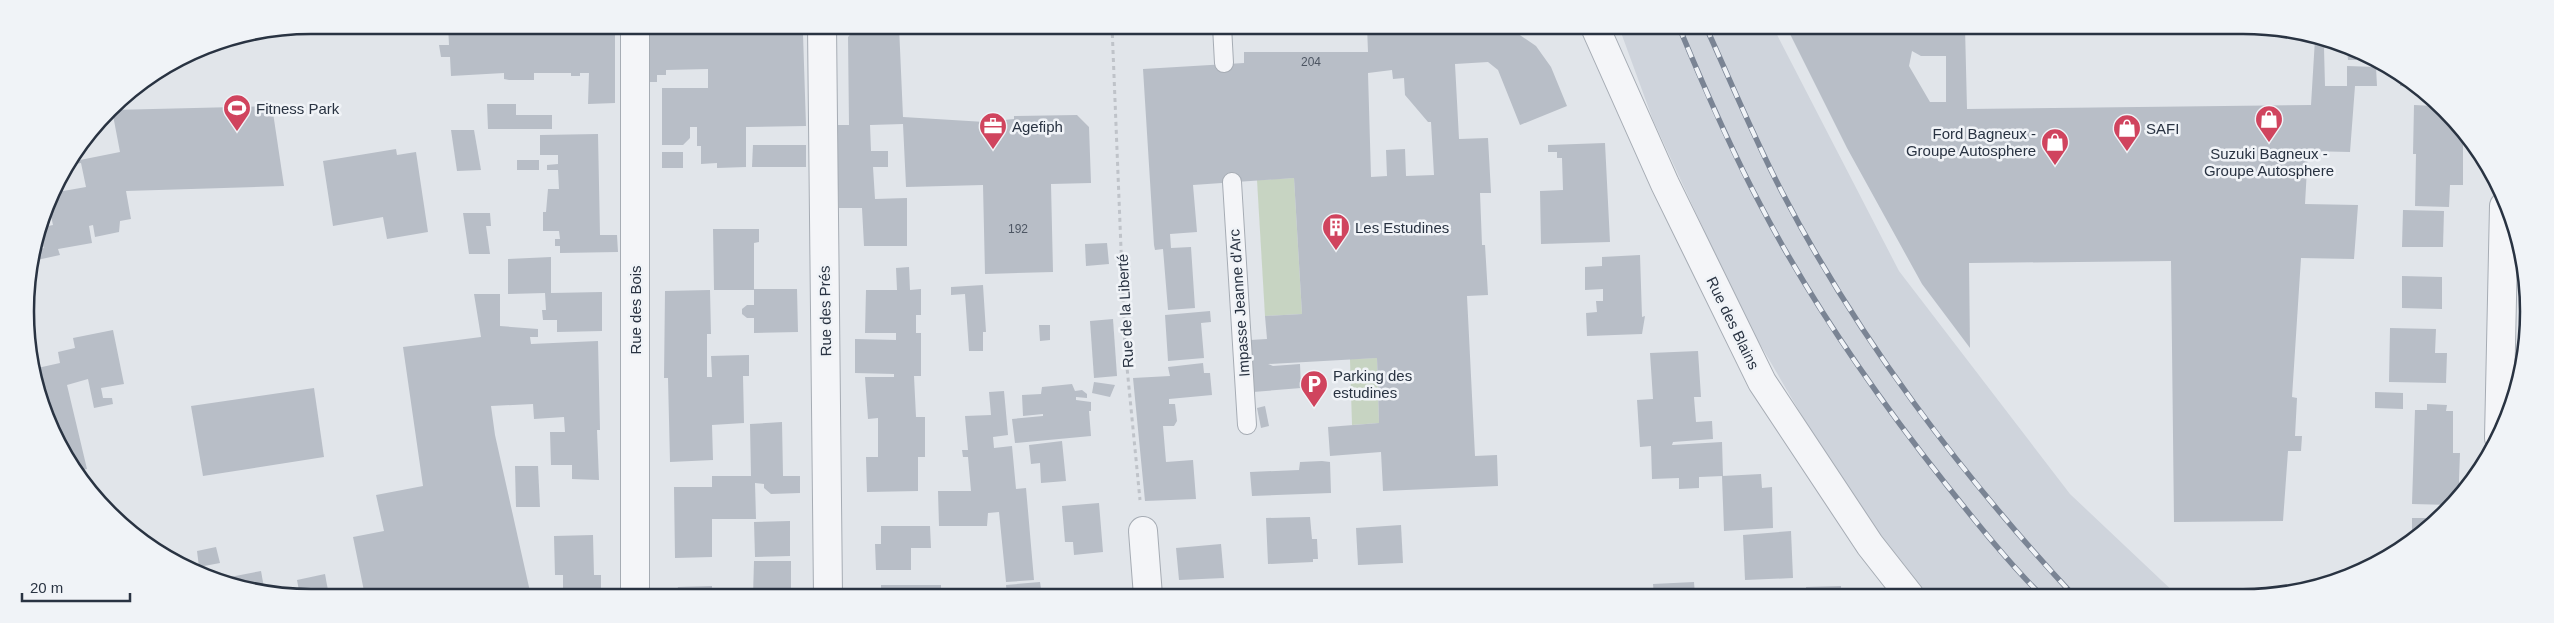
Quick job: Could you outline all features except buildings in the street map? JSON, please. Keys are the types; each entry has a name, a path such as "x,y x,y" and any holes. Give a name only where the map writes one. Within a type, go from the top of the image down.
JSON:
{"street":[{"name":"Rue des Bois","path":"635,34 635,589"},
{"name":"Rue des Prés","path":"822,34 828,589"},
{"name":"Rue des Blains","path":"1599,34 1665,184 1762,382 1870,545 1905,589"},
{"path":"2499,417 2504,217"},
{"path":"1142,531 1147,589"}],"lane":[{"path":"1222,34 1224,63"},
{"name":"Impasse Jeanne d'Arc","path":"1232,182 1247,425"}],"path":[{"name":"Rue de la Liberté","path":"1112,34 1125,347 1142,531"}],"shaded area":[{"path":"1622,34 1777,34 1899,271 2070,494 2171,589 1923,589 1893,554 1825,455 1744,317 1653,120"}],"green space":[{"path":"1294,178 1302,314 1265,316 1257,180"},
{"path":"1377,358 1379,423 1352,425 1350,359"}],"railway":[{"path":"1682,34 1750,184 1781,243 1824,314 1870,383 1920,450 1992,541 2035,589"},
{"path":"1709,34 1752,131 1782,192 1844,300 1878,352 1953,454 1992,503 2068,589"}],"place":[{"name":"Fitness Park","path":"237,132"},
{"name":"Suzuki Bagneux - Groupe Autosphere","path":"2269,143"},
{"name":"Agefiph","path":"993,150"},
{"name":"SAFI","path":"2127,152"},
{"name":"Ford Bagneux - Groupe Autosphere","path":"2055,166"},
{"name":"Les Estudines","path":"1336,251"},
{"name":"Parking des estudines","path":"1314,408"}]}
